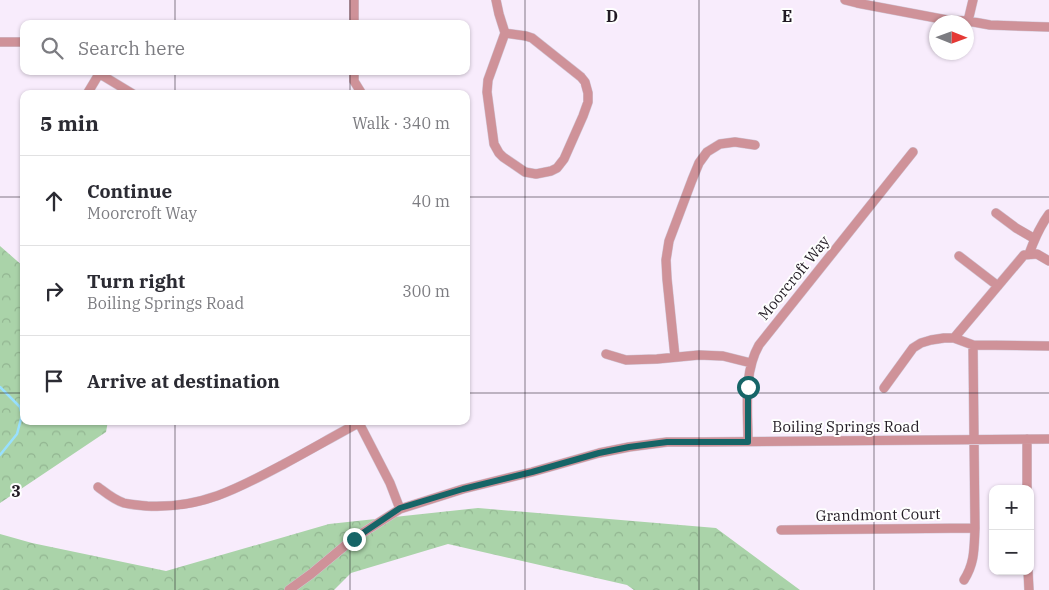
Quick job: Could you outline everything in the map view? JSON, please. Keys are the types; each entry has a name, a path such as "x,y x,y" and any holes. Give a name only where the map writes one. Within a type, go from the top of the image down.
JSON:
{"street":[{"path":"354,0 354,20"},
{"path":"496,0 505,33 488,80 487,92 494,144 499,154 526,172 536,174 547,173 557,168 564,159 586,107 587,87 578,74 532,38 505,33"},
{"path":"845,0 929,17"},
{"path":"969,15 973,0"},
{"path":"974,22 997,25 1049,27"},
{"path":"0,42 20,42"},
{"path":"89,90 96,75"},
{"path":"102,75 126,90"},
{"path":"354,75 354,81 360,90"},
{"path":"675,357 666,260 669,241 692,180 699,163 707,152 720,144 735,142 755,145"},
{"name":"Moorcroft Way","path":"748,442 748,387 751,363 759,345 913,152"},
{"path":"996,213 1035,239"},
{"path":"1029,254 1044,220 1049,214"},
{"path":"954,338 1024,254 1037,254 1049,261"},
{"path":"959,256 998,286"},
{"path":"884,388 913,348 931,340 954,338 973,345 1049,346"},
{"path":"964,580 970,571 974,557 973,345"},
{"path":"606,354 626,360 699,355 724,356 751,363"},
{"path":"98,487 124,503 134,505 170,506 203,501 245,485 355,425"},
{"path":"361,425 400,508"},
{"path":"1027,439 1027,485"},
{"name":"Boiling Springs Road","path":"289,590 354,539 400,508 463,489 599,453 629,447 667,442 1049,439"},
{"name":"Grandmont Court","path":"781,530 975,528"},
{"path":"1028,575 1029,590"}],"green space":[{"path":"0,246 20,264 20,425 107,425 106,432 0,503"},
{"path":"478,508 716,528 800,590 634,590 627,585 448,544 351,573 334,590 0,590 0,534 32,543 166,571 329,524"}],"waterway":[{"path":"0,387 20,407"},
{"path":"0,455 17,434 20,423"}],"route":[{"path":"354,539 400,508 463,489 599,453 667,442 748,442 748,387"}]}
